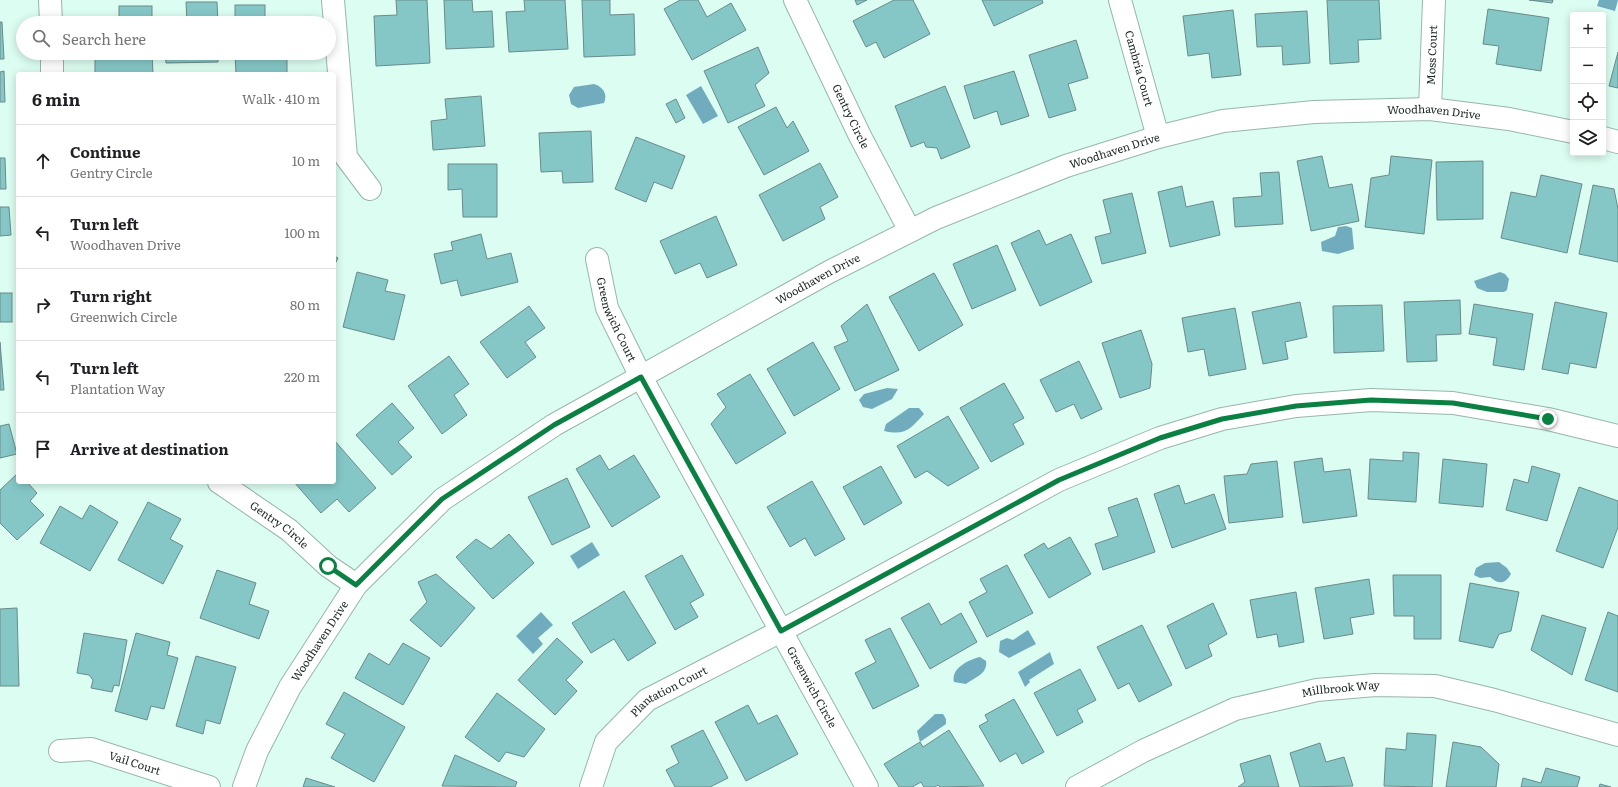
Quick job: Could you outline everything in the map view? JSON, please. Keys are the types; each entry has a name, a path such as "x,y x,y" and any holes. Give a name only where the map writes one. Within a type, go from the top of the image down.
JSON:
{"street":[{"path":"50,0 50,16"},
{"path":"333,0 334,16"},
{"name":"Gentry Circle","path":"795,0 860,136 910,231"},
{"name":"Cambria Court","path":"1120,0 1158,137"},
{"name":"Moss Court","path":"1430,110 1434,0"},
{"path":"336,36 346,157 370,189"},
{"path":"52,60 52,72"},
{"name":"Woodhaven Drive","path":"244,787 257,752 290,687 356,585 442,499 554,425 829,272 936,218 1066,166 1158,137 1223,121 1314,112 1430,110 1509,119 1570,131"},
{"path":"1606,139 1618,142"},
{"name":"Greenwich Court","path":"597,259 607,308 641,377"},
{"name":"Greenwich Circle","path":"641,377 867,787"},
{"name":"Plantation Court","path":"591,787 606,742 648,700 781,631 1059,480 1160,438 1222,419 1296,406 1356,401 1453,403 1548,419 1618,436"},
{"name":"Gentry Circle","path":"222,484 289,530 328,566 356,585"},
{"name":"Millbrook Way","path":"1077,787 1143,751 1235,709 1317,690 1375,685 1435,686 1494,700 1618,735"},
{"name":"Vail Court","path":"60,751 91,749 209,787"}],"water":[{"path":"1599,0 1618,0 1615,11 1597,6"},
{"path":"594,84 604,91 604,103 578,108 571,104 569,95 574,87"},
{"path":"701,86 718,116 703,124 686,95"},
{"path":"1346,226 1352,228 1354,249 1338,254 1322,251 1321,242 1335,236 1338,227"},
{"path":"1500,272 1505,274 1509,279 1507,290 1504,292 1487,292 1477,288 1474,281"},
{"path":"887,388 898,389 892,399 872,409 863,407 859,400 864,394"},
{"path":"909,408 919,408 924,414 915,424 903,432 898,433 884,431 886,424"},
{"path":"592,542 600,555 578,569 570,556"},
{"path":"1499,562 1507,568 1511,574 1506,580 1499,582 1490,577 1480,578 1474,575 1476,568 1485,563"},
{"path":"541,612 553,625 538,638 543,644 533,654 516,636"},
{"path":"1028,630 1036,644 1009,658 999,652 1000,641 1007,638 1013,640"},
{"path":"1050,652 1054,664 1029,680 1030,682 1025,687 1018,672"},
{"path":"980,657 986,661 983,672 966,684 954,682 955,673 961,665"},
{"path":"935,714 943,714 946,719 946,724 920,742 917,731"}],"building":[{"path":"396,0 427,0 430,63 376,66 374,16 397,15"},
{"path":"444,0 472,0 473,12 492,11 494,47 446,49"},
{"path":"524,0 565,0 568,49 509,52 506,12 525,11"},
{"path":"582,0 610,0 610,15 634,14 635,55 584,57"},
{"path":"680,0 698,0 707,17 731,3 746,30 692,60 664,9"},
{"path":"855,0 867,0 857,5"},
{"path":"894,0 913,0 930,34 884,58 876,42 866,47 853,21"},
{"path":"982,0 1042,0 1043,3 994,26"},
{"path":"1327,0 1379,0 1381,39 1358,40 1359,62 1330,64"},
{"path":"1529,0 1553,0 1552,3"},
{"path":"186,2 217,2 218,16 187,16"},
{"path":"235,5 265,5 265,16 235,16"},
{"path":"119,6 152,6 152,16 119,16"},
{"path":"1488,9 1549,18 1541,71 1496,64 1499,46 1483,44"},
{"path":"1233,10 1241,75 1212,78 1209,53 1188,56 1183,16"},
{"path":"1307,11 1310,63 1283,65 1282,46 1257,47 1255,14"},
{"path":"0,22 2,22 4,59 0,59"},
{"path":"1076,40 1088,78 1068,84 1076,110 1049,118 1029,55"},
{"path":"758,47 769,73 755,85 765,106 728,123 704,71"},
{"path":"1618,52 1618,88 1609,86"},
{"path":"95,60 152,60 153,72 95,72"},
{"path":"166,60 218,60 218,62 166,63"},
{"path":"235,60 287,60 287,72 236,72"},
{"path":"4,71 5,102 0,102 0,72"},
{"path":"1014,71 1029,116 1001,125 997,111 974,119 964,86"},
{"path":"945,86 970,147 941,159 937,148 926,147 924,142 911,147 895,106"},
{"path":"481,96 485,146 433,150 431,121 447,119 445,99"},
{"path":"676,99 685,118 676,123 666,104"},
{"path":"776,107 787,128 793,121 809,151 764,175 738,127"},
{"path":"591,131 593,182 563,183 562,171 541,172 539,133"},
{"path":"636,137 685,156 672,189 654,182 646,202 615,189"},
{"path":"1322,156 1329,188 1352,184 1359,221 1311,231 1297,161"},
{"path":"1391,156 1432,160 1424,234 1365,227 1371,178 1389,175"},
{"path":"0,158 5,158 6,189 0,189"},
{"path":"1483,161 1483,219 1437,220 1436,162"},
{"path":"820,163 838,197 820,207 825,219 783,241 759,195"},
{"path":"448,164 497,164 497,217 463,217 462,189 448,190"},
{"path":"1279,172 1283,224 1235,227 1233,198 1262,196 1260,173"},
{"path":"1541,175 1582,184 1567,253 1501,238 1511,192 1536,197"},
{"path":"1593,185 1614,189 1618,209 1618,262 1579,254"},
{"path":"1182,186 1186,207 1213,201 1220,235 1170,247 1158,192"},
{"path":"1132,193 1146,253 1102,264 1095,237 1111,233 1103,200"},
{"path":"0,207 9,207 11,235 0,236"},
{"path":"716,216 737,265 707,278 700,263 675,274 660,241"},
{"path":"1039,230 1046,245 1071,234 1092,282 1040,306 1011,243"},
{"path":"481,234 487,259 511,253 518,282 461,296 457,280 441,284 434,254 453,250 451,242"},
{"path":"997,245 1016,290 972,309 953,264"},
{"path":"357,272 388,280 385,291 405,295 394,340 343,327"},
{"path":"934,273 963,325 919,351 889,297"},
{"path":"0,293 12,293 12,322 0,322"},
{"path":"1460,300 1461,334 1436,335 1437,361 1407,362 1404,302"},
{"path":"1300,302 1307,337 1285,342 1288,359 1263,364 1252,312"},
{"path":"1555,302 1607,313 1596,368 1570,363 1568,374 1542,369"},
{"path":"867,304 899,370 855,391 834,347 848,341 841,326"},
{"path":"1474,304 1533,314 1524,370 1493,365 1497,338 1469,334"},
{"path":"1382,305 1384,351 1334,353 1333,306"},
{"path":"529,306 545,328 525,342 536,357 507,378 480,342"},
{"path":"1235,308 1246,369 1209,376 1204,349 1188,352 1182,318"},
{"path":"1141,330 1152,364 1150,388 1120,398 1102,343"},
{"path":"0,342 4,390 0,390"},
{"path":"813,342 840,389 794,416 767,369"},
{"path":"449,356 469,384 454,395 467,415 442,434 408,386"},
{"path":"1079,361 1102,409 1081,419 1074,404 1056,412 1040,380"},
{"path":"750,374 786,433 736,464 711,424 726,407 717,394"},
{"path":"1004,383 1024,418 1013,424 1024,444 991,462 960,408"},
{"path":"392,403 414,428 398,442 412,457 392,475 356,435"},
{"path":"948,416 979,468 948,486 927,471 915,478 897,446"},
{"path":"9,424 16,454 0,458 0,426"},
{"path":"336,442 376,488 349,512 337,499 321,513 296,484 336,484"},
{"path":"1403,452 1419,453 1416,502 1368,499 1370,459 1403,461"},
{"path":"600,455 609,470 634,455 660,497 612,527 576,469"},
{"path":"1322,458 1324,472 1350,469 1357,516 1303,523 1294,462"},
{"path":"1443,459 1487,464 1483,507 1439,503"},
{"path":"1277,461 1283,517 1229,523 1224,476 1247,474 1251,464"},
{"path":"881,466 902,503 864,525 843,487"},
{"path":"1532,466 1560,474 1547,521 1506,510 1514,479 1528,483"},
{"path":"16,475 16,484 29,484 37,493 30,501 44,515 17,540 0,523 0,490"},
{"path":"567,478 590,527 552,545 528,497"},
{"path":"812,481 845,539 815,556 805,538 790,547 767,507"},
{"path":"1179,485 1185,504 1214,494 1226,529 1172,548 1154,494"},
{"path":"1579,487 1618,501 1618,527 1603,568 1556,551"},
{"path":"1137,498 1155,552 1103,570 1095,544 1118,536 1108,508"},
{"path":"148,502 181,519 170,539 183,546 163,584 118,560"},
{"path":"90,505 118,522 90,571 40,543 60,506 82,519"},
{"path":"509,534 534,563 493,599 456,557 476,539 491,549"},
{"path":"1070,537 1091,574 1049,598 1024,555 1044,543 1048,549"},
{"path":"682,555 704,595 690,603 698,617 675,630 645,576"},
{"path":"1007,565 1033,613 987,637 969,602 987,592 980,579"},
{"path":"217,570 256,583 249,604 269,611 259,639 200,618"},
{"path":"436,574 475,608 441,647 410,620 427,602 418,582"},
{"path":"1393,575 1441,575 1441,639 1414,639 1414,616 1394,616"},
{"path":"1369,579 1374,614 1350,618 1353,634 1324,639 1315,588"},
{"path":"1470,583 1519,592 1511,631 1499,634 1493,648 1459,641"},
{"path":"624,591 656,643 628,661 614,639 591,653 572,623"},
{"path":"1296,592 1304,642 1279,647 1277,634 1257,638 1250,600"},
{"path":"929,603 941,625 961,613 977,642 930,669 901,618"},
{"path":"1213,603 1227,634 1208,645 1212,656 1186,669 1167,626"},
{"path":"17,608 19,686 0,686 0,609"},
{"path":"1608,612 1618,616 1618,692 1585,680"},
{"path":"1542,615 1586,628 1572,675 1531,650"},
{"path":"1142,625 1172,685 1139,702 1129,683 1118,689 1097,647"},
{"path":"890,628 919,686 873,709 855,673 876,662 865,640"},
{"path":"84,633 127,640 119,686 114,685 112,692 91,688 93,680 89,675 77,673"},
{"path":"136,633 170,642 167,655 178,658 164,709 151,706 147,720 115,711"},
{"path":"557,638 583,662 566,680 577,691 555,715 518,680"},
{"path":"403,643 430,658 403,705 355,678 369,653 389,665"},
{"path":"196,656 236,667 220,724 206,720 203,734 176,726"},
{"path":"1080,669 1096,700 1077,710 1083,722 1057,736 1034,693"},
{"path":"344,692 405,727 374,782 331,758 345,734 326,724"},
{"path":"497,693 545,729 524,757 506,752 499,762 465,737"},
{"path":"1014,699 1044,752 1022,764 1016,753 1000,762 979,726 988,721 985,715"},
{"path":"748,705 758,724 777,715 798,754 746,781 715,722"},
{"path":"703,730 728,778 710,787 675,787 666,770 679,763 671,746"},
{"path":"949,730 984,786 940,787 938,785 935,787 924,787 921,782 912,787 899,787 884,764 920,742 923,747"},
{"path":"1407,733 1436,735 1432,787 1384,786 1386,748 1406,750"},
{"path":"1453,742 1481,747 1499,764 1496,787 1446,787"},
{"path":"1320,743 1326,762 1344,757 1353,786 1300,787 1290,753"},
{"path":"455,755 517,782 515,787 442,786"},
{"path":"1270,755 1279,787 1238,787 1245,782 1240,764"},
{"path":"1546,768 1580,777 1577,787 1521,787 1523,778 1541,783"},
{"path":"306,778 335,787 303,787"},
{"path":"1600,784 1611,787 1599,787"}],"route":[{"path":"328,566 356,585 403,536 442,499 554,425 641,377 781,631 1059,480 1160,438 1222,419 1296,406 1371,400 1453,403 1548,419"}]}
